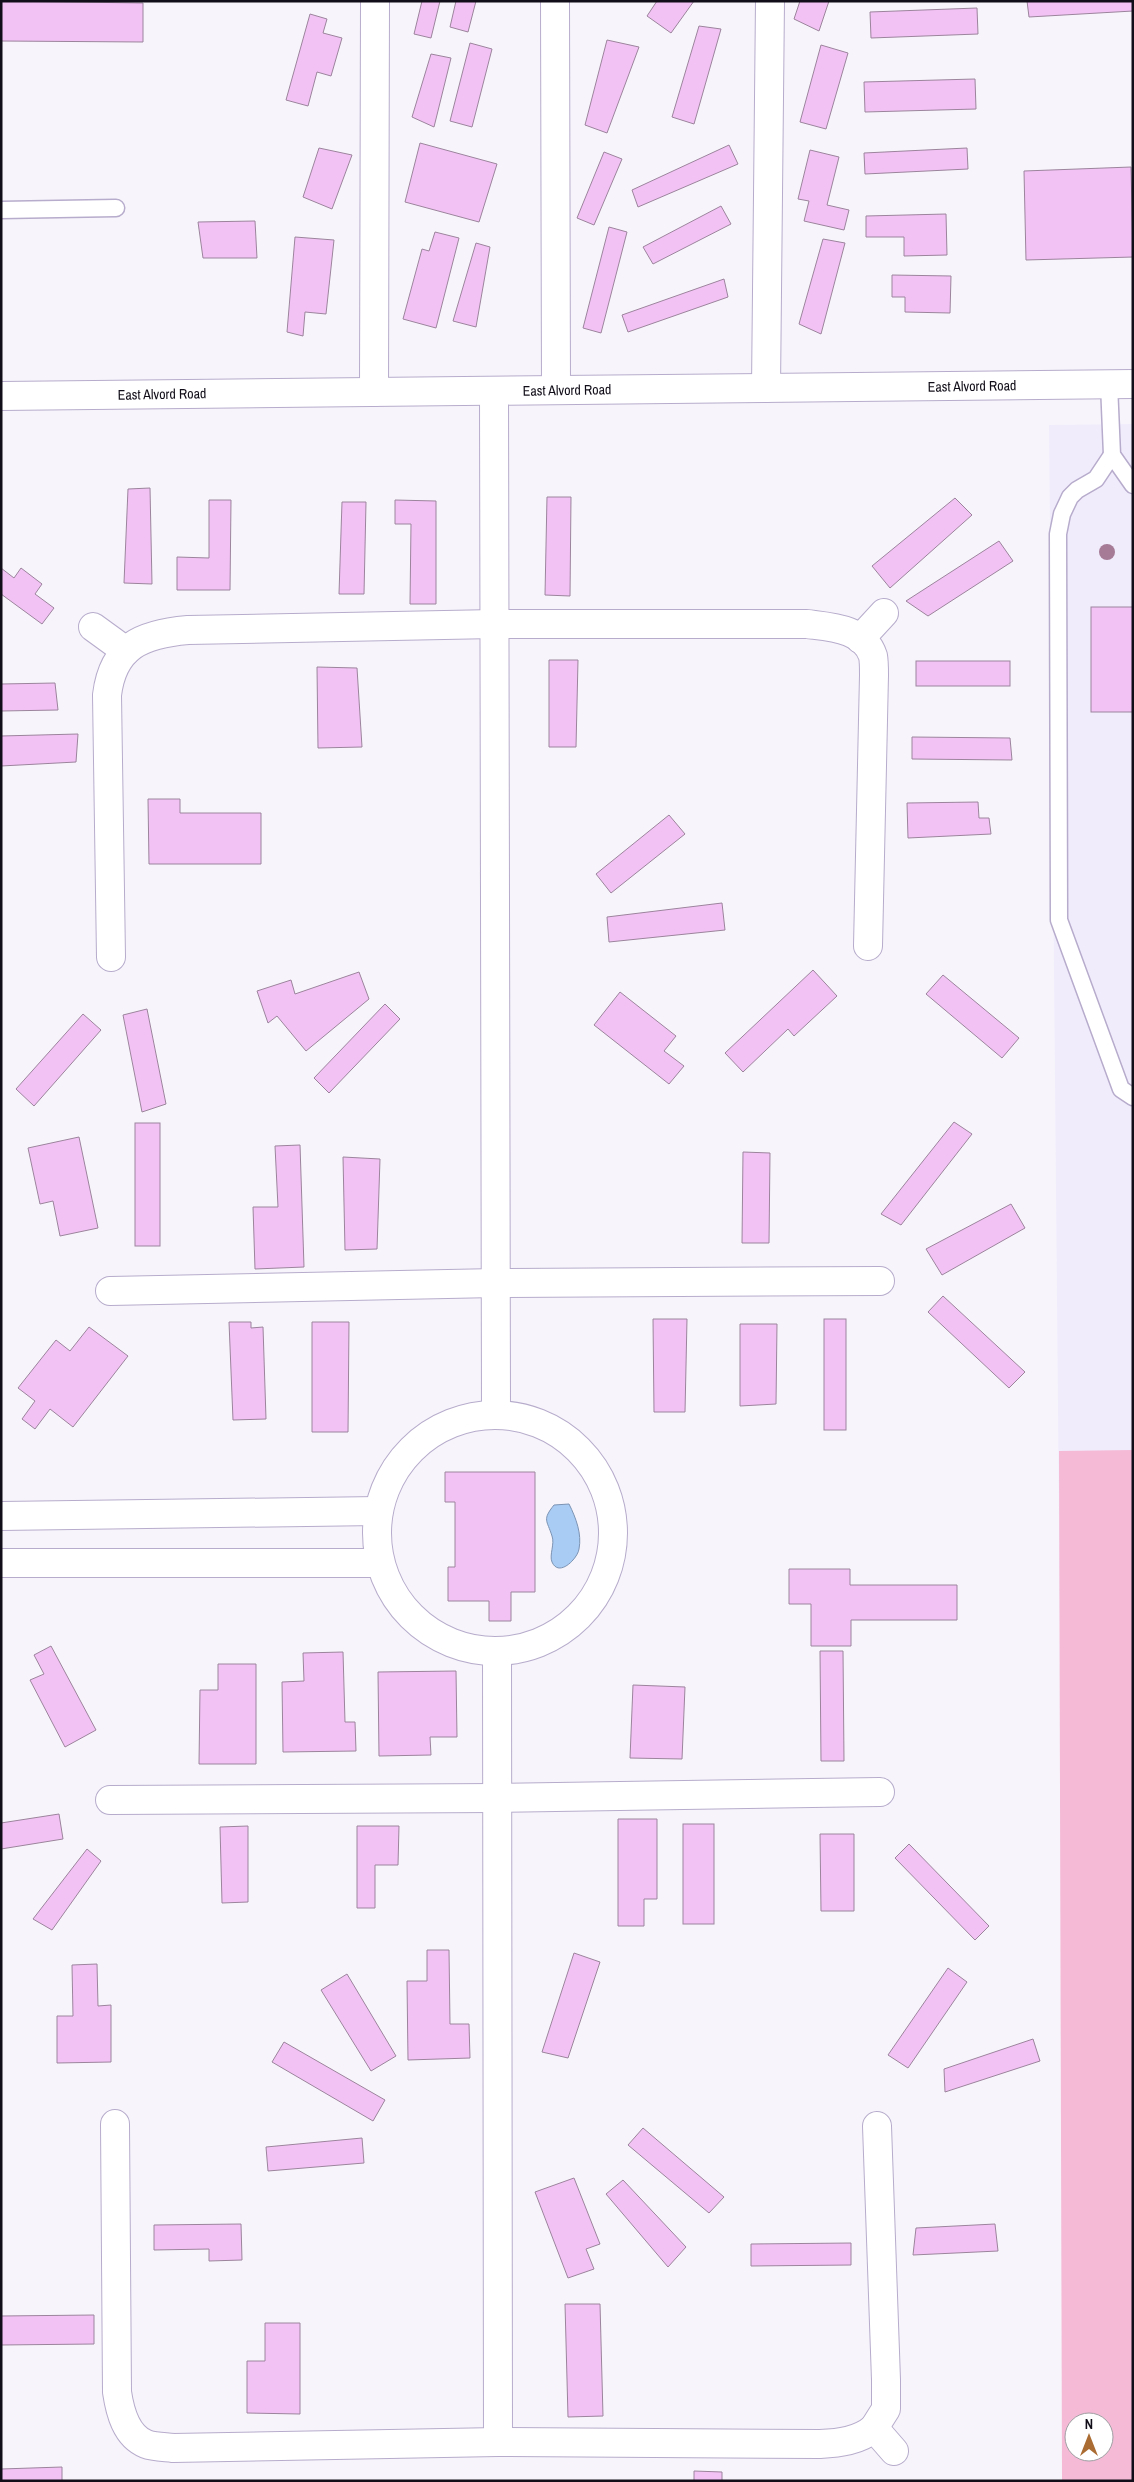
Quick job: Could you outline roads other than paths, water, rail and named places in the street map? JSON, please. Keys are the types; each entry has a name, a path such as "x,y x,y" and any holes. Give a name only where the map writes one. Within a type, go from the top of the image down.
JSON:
{"street":[{"path":"374,392 375,1"},
{"path":"555,1 556,390"},
{"path":"766,388 770,1"},
{"name":"East Alvord Road","path":"1,396 1121,384"},
{"path":"494,391 496,1414"},
{"path":"860,639 884,613"},
{"path":"111,957 107,696 109,676 126,651 139,640 188,630 495,624 806,624 837,628 854,634 860,639 873,656 874,675 868,946"},
{"path":"93,627 126,651"},
{"path":"110,1291 496,1283 880,1281"},
{"path":"496,1414 533,1420 565,1437 592,1463 608,1496 614,1532 609,1569 592,1602 566,1629 533,1645 496,1651 458,1645 423,1627 396,1598 380,1562 376,1537 378,1511 393,1472 420,1442 456,1421 496,1414"},
{"path":"1,1516 378,1511"},
{"path":"1,1562 380,1562"},
{"path":"496,1651 498,2442"},
{"path":"110,1800 496,1798 880,1792"},
{"path":"115,2124 117,2392 120,2414 132,2434 146,2444 173,2448 498,2442 820,2444 841,2443 865,2436 874,2428 886,2409 877,2126"},
{"path":"874,2428 894,2451"}],"lane":[{"path":"1,210 116,208"},
{"path":"1121,384 1112,455 1096,479 1070,497 1062,514 1058,534 1059,920 1121,1090 1133,1097"},
{"path":"1112,455 1133,485"}],"water":[{"path":"569,1504 578,1526 580,1543 578,1553 572,1561 568,1565 559,1568 555,1566 551,1559 553,1539 547,1523 547,1517 554,1505"}]}
